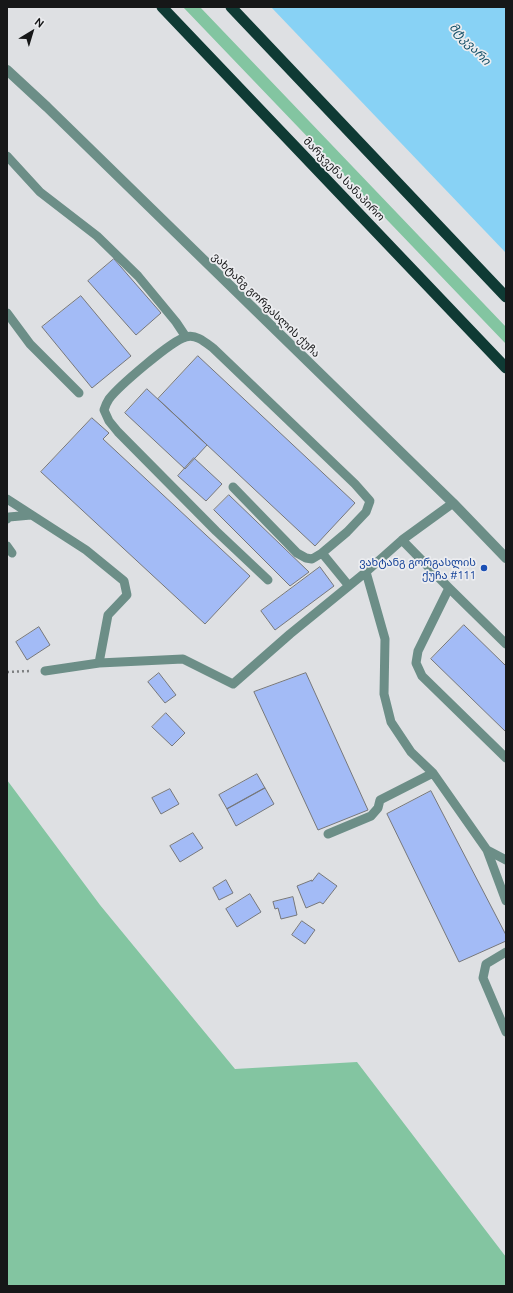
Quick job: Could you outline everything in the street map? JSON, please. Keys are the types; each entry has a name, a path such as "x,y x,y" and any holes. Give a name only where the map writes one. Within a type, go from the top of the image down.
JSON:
{"highway":[{"name":"მარჯვენა სანაპირო","path":"162,7 506,368"},
{"path":"231,7 506,297"}],"street":[{"name":"ვახტანგ გორგასლის ქუჩა","path":"7,70 47,107 453,503 506,558"}],"lane":[{"path":"7,156 40,192 97,236 138,276 176,322 186,337"},
{"path":"7,313 30,344 80,393"},
{"path":"233,487 297,553 306,558 312,559 322,553 347,532 366,512 370,501 355,484 213,348 198,338 186,337 172,344 134,375 108,400 104,410 109,421 118,432 216,531 268,580"},
{"path":"7,500 86,550 124,581 127,595 108,615 99,662"},
{"path":"45,671 99,662 183,659 233,684 402,540 453,503"},
{"path":"7,519 9,517 31,515"},
{"path":"402,540 506,644"},
{"path":"322,553 349,586"},
{"path":"366,572 385,639 384,694 391,722 411,752 433,773 487,850 506,901"},
{"path":"449,588 418,651 416,663 422,676 506,758"},
{"path":"328,834 371,816 378,808 380,800 433,773"},
{"path":"487,850 506,860"},
{"path":"506,952 486,964 483,978 506,1032"}],"path":[{"path":"7,672 45,671"}],"green space":[{"path":"183,7 200,7 506,327 506,344"},
{"path":"7,780 100,905 235,1069 357,1062 506,1257 506,1286 7,1286"}],"water":[{"name":"მტკვარი","path":"271,7 506,7 506,253"}],"building":[{"path":"114,259 161,313 136,335 88,281"},
{"path":"81,296 131,356 92,388 42,327"},
{"path":"198,356 355,503 315,546 158,399"},
{"path":"147,389 207,445 185,469 125,413"},
{"path":"92,418 109,433 103,439 250,576 205,624 41,472"},
{"path":"194,458 222,484 206,501 178,476"},
{"path":"229,495 309,572 290,586 214,510"},
{"path":"320,567 334,586 275,630 261,611"},
{"path":"464,625 506,666 506,732 431,659"},
{"path":"39,627 50,645 27,660 16,642"},
{"path":"159,673 176,695 165,703 148,682"},
{"path":"306,673 368,810 318,830 254,692"},
{"path":"166,713 185,733 172,746 152,727"},
{"path":"257,774 265,788 227,809 219,795"},
{"path":"265,788 274,804 236,826 227,809"},
{"path":"170,789 179,804 161,814 152,798"},
{"path":"431,791 506,935 506,941 459,962 387,814"},
{"path":"193,833 203,848 180,862 170,846"},
{"path":"319,873 337,886 323,904 320,902 306,908 297,886 312,881"},
{"path":"226,880 233,893 219,900 213,888"},
{"path":"250,894 261,912 237,927 226,909"},
{"path":"293,897 297,915 281,919 278,908 275,909 273,902"},
{"path":"302,921 315,930 305,944 292,935"}],"place":[{"name":"ვახტანგ გორგასლის ქუჩა #111","path":"484,568"}]}
